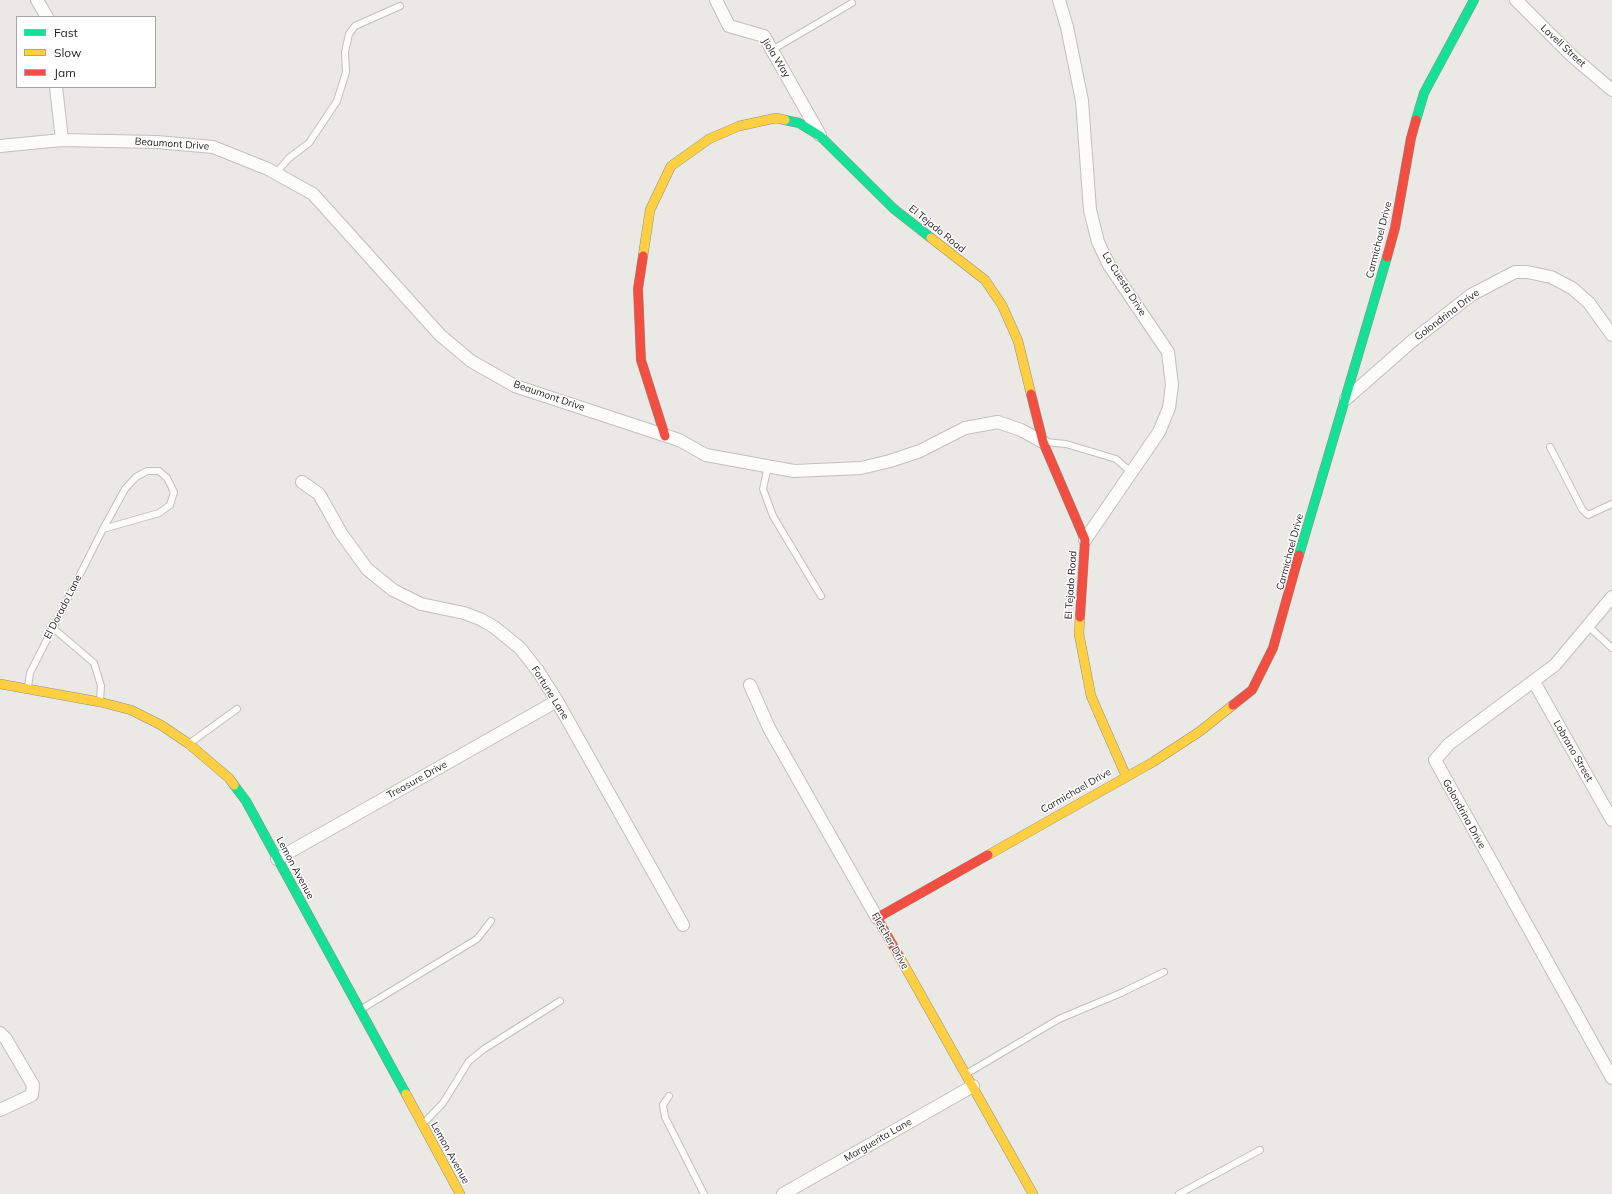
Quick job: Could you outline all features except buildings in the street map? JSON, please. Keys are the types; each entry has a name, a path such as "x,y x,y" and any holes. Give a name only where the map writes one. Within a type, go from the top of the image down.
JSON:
{"street":[{"path":"37,0 46,16"},
{"name":"Jiola Way","path":"716,0 730,26 764,36 820,136"},
{"name":"La Cuesta Drive","path":"1059,0 1068,33 1082,101 1090,210 1098,242 1109,265 1168,352 1172,385 1169,408 1159,432 1132,474 1085,540"},
{"name":"Carmichael Drive","path":"877,918 1153,762 1199,732 1252,690 1273,648 1336,425 1346,399 1395,228 1411,138 1424,93 1474,0"},
{"name":"Lavell Street","path":"1516,0 1572,56 1612,90"},
{"path":"56,88 62,140"},
{"name":"El Tejado Road","path":"665,436 641,360 638,289 650,210 671,166 709,139 739,126 776,118 799,123 820,136 894,209 985,280 1002,305 1018,341 1043,442 1085,540 1079,634 1091,696 1126,776"},
{"name":"Beaumont Drive","path":"0,146 62,140 156,142 213,147 276,173 313,194 440,335 471,361 515,386 679,440 706,455 794,471 861,468 890,461 920,451 965,428 998,422 1021,430 1043,442"},
{"name":"Golondrina Drive","path":"1346,399 1411,342 1471,295 1515,272 1540,274 1552,277 1572,288 1589,303 1612,335"},
{"name":"Fortune Lane","path":"302,482 319,494 341,533 366,569 393,590 421,604 464,613 494,627 520,648 538,671 557,701 682,925"},
{"name":"Golondrina Drive","path":"1612,597 1555,665 1449,744 1435,760 1612,1078"},
{"name":"Lobrano Street","path":"1534,682 1612,820"},
{"name":"Lemon Avenue","path":"0,684 28,687 131,710 161,725 189,744 229,778 246,801 460,1194"},
{"name":"Fletcher Drive","path":"750,685 769,728 1033,1194"},
{"name":"Treasure Drive","path":"277,859 557,701"},
{"path":"0,1033 34,1085 32,1095 0,1110"},
{"name":"Marguerita Lane","path":"783,1194 973,1086"}],"lane":[{"path":"772,50 852,3"},
{"path":"276,173 289,158 309,143 338,101 346,72 345,52 349,34 355,26 400,6"},
{"path":"1043,442 1066,444 1116,459 1132,474"},
{"path":"1550,447 1582,509 1588,515 1612,504"},
{"path":"768,466 763,489 773,516 821,596"},
{"name":"El Dorado Lane","path":"28,687 30,673 103,529 125,489 136,476 147,470 159,471 167,478 174,492 170,505 159,513 103,529"},
{"path":"1588,626 1612,648"},
{"path":"53,628 94,663 101,686 100,702"},
{"path":"189,744 237,709"},
{"path":"359,1011 478,938 491,921"},
{"path":"966,1074 1059,1019 1164,972"},
{"path":"422,1125 443,1103 469,1061 484,1049 560,1001"},
{"path":"669,1096 663,1105 665,1117 704,1194"},
{"path":"1179,1194 1260,1150"}],"traffic: fast":[{"path":"1416,120 1424,93 1474,0"},
{"path":"785,120 799,123 820,136 894,209 931,238"},
{"path":"1299,555 1387,257"},
{"path":"234,785 246,801 406,1094"}],"traffic: slow":[{"path":"643,256 650,210 671,166 709,139 739,126 776,118 785,120"},
{"path":"931,238 985,280 1002,305 1018,341 1031,394"},
{"path":"1080,617 1079,634 1091,696 1126,776"},
{"path":"0,684 100,702 131,710 161,725 189,744 229,778 234,785"},
{"path":"988,855 1153,762 1199,732 1233,705"},
{"path":"899,956 1033,1194"},
{"path":"406,1094 460,1194"}],"traffic: jam":[{"path":"1387,257 1395,228 1411,138 1416,120"},
{"path":"643,256 638,289 641,360 665,436"},
{"path":"1031,394 1043,442 1085,540 1080,617"},
{"path":"1233,705 1252,690 1273,648 1299,555"},
{"path":"899,956 877,918 988,855"}]}
